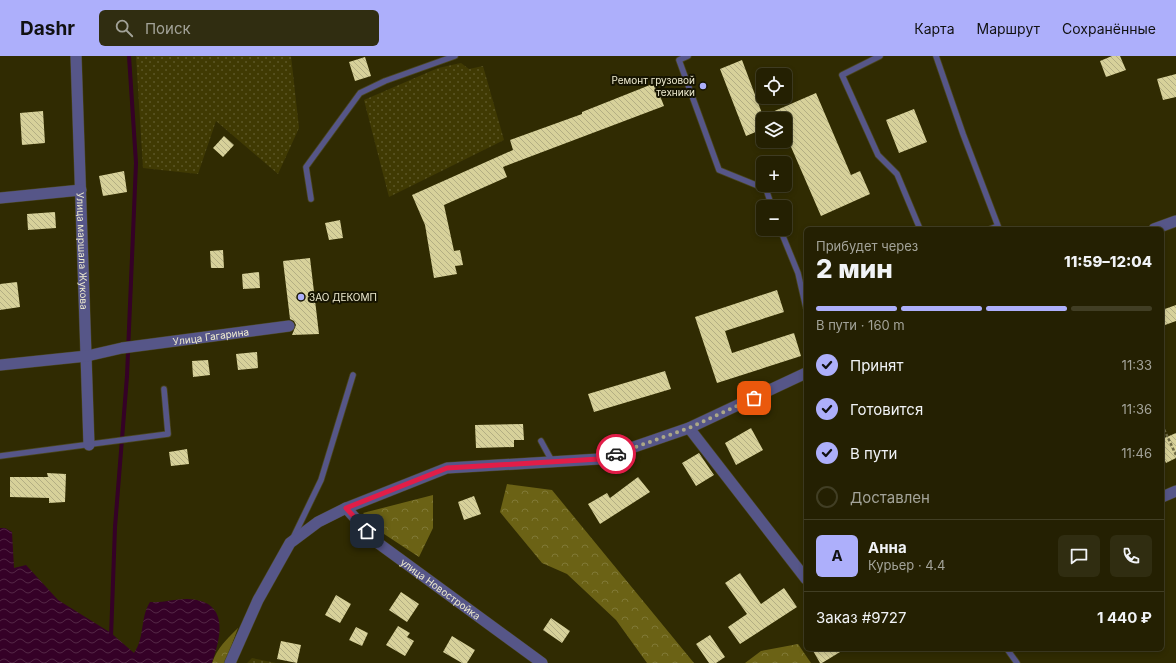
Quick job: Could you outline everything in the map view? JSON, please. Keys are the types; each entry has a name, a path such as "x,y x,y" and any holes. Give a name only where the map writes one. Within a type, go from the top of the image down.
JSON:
{"street":[{"name":"Улица маршала Жукова","path":"76,56 89,445"},
{"path":"0,198 81,190"},
{"path":"1160,227 1176,221"},
{"name":"Улица Гагарина","path":"0,365 87,356 127,347 289,326"},
{"path":"230,663 258,600 290,543 318,522 346,508 447,468 554,463 599,459 689,428 804,375"},
{"path":"689,428 804,576"},
{"path":"1164,496 1176,491"},
{"name":"улица Новостройка","path":"346,508 378,543 542,663"}],"lane":[{"path":"312,199 306,167 360,93 385,81 455,56"},
{"path":"688,56 679,60 719,170 766,189 770,200"},
{"path":"880,56 842,75 878,154 897,174 919,227"},
{"path":"936,56 963,134 998,227"},
{"path":"783,236 798,273 804,299"},
{"path":"290,543 320,480 353,375"},
{"path":"0,456 168,434 164,389"},
{"path":"541,441 554,463"},
{"path":"1009,651 1017,663"}],"path":[{"path":"1164,429 1176,455"}],"shaded area":[{"path":"136,56 291,56 299,128 278,174 216,121 198,174 143,168"},
{"path":"461,63 469,69 483,66 504,140 389,197 364,100 438,68"},
{"path":"252,658 276,663 247,663"}],"green space":[{"path":"507,484 552,490 694,663 647,663 616,620 567,574 542,563 500,512"},
{"path":"433,495 433,528 419,557 384,534 363,513"},
{"path":"238,628 225,663 212,663 220,648"},
{"path":"798,644 811,663 745,663 761,651"}],"water":[{"path":"0,528 5,528 12,532 14,568 26,565 58,600 111,633 134,653 140,641 145,614 150,602 187,599 201,601 210,605 216,612 220,631 216,652 212,663 0,663"}],"building":[{"path":"1112,56 1120,56 1126,70 1106,77 1100,61"},
{"path":"365,57 371,76 355,81 349,62"},
{"path":"742,60 756,97 756,104 758,104 762,112 756,112 756,132 746,136 720,69"},
{"path":"1176,74 1176,97 1163,100 1157,79"},
{"path":"655,83 664,106 503,167 507,177 444,205 454,251 460,250 463,265 455,266 457,274 434,278 425,225 412,195 513,150 510,140 582,114 582,112"},
{"path":"816,93 851,175 860,171 870,194 821,216 792,148 792,112 772,112"},
{"path":"914,109 927,142 899,153 886,120"},
{"path":"43,111 45,143 22,145 20,113"},
{"path":"224,136 234,145 223,157 213,148"},
{"path":"124,171 127,192 103,196 99,176"},
{"path":"55,212 56,228 28,230 27,214"},
{"path":"340,220 343,238 329,240 325,223"},
{"path":"223,250 224,268 211,268 210,251"},
{"name":"ЗАО ДЕКОМП","path":"310,258 319,334 292,335 296,325 294,321 290,319 283,261"},
{"path":"259,272 260,288 243,289 242,274"},
{"path":"17,282 20,307 0,310 0,284"},
{"path":"777,290 784,312 725,331 732,353 794,333 801,356 717,383 695,317"},
{"path":"1176,305 1176,321 1165,325 1164,309"},
{"path":"257,352 258,368 238,370 236,354"},
{"path":"208,360 210,375 193,377 192,361"},
{"path":"665,371 671,389 594,412 588,394"},
{"path":"523,424 524,440 514,440 514,447 476,448 475,425"},
{"path":"751,428 763,450 736,465 725,443"},
{"path":"1176,433 1176,458 1166,463 1164,458 1164,438"},
{"path":"187,449 189,464 171,466 169,452"},
{"path":"699,453 714,475 696,486 682,463"},
{"path":"47,473 66,474 65,502 49,503 49,498 10,497 10,477 48,477"},
{"path":"638,477 650,492 600,524 588,504 607,493 610,498"},
{"path":"474,496 481,514 464,520 458,502"},
{"path":"740,573 761,604 784,588 797,607 740,644 728,627 747,614 725,583"},
{"path":"401,592 419,604 407,622 389,610"},
{"path":"336,595 351,604 340,623 325,615"},
{"path":"551,618 570,631 562,643 543,630"},
{"path":"398,626 410,633 407,637 414,641 405,656 386,645"},
{"path":"356,627 368,633 362,646 349,640"},
{"path":"710,635 725,657 716,663 709,663 696,644"},
{"path":"452,636 475,650 467,663 462,663 443,652"},
{"path":"281,641 301,645 297,663 277,659"},
{"path":"813,651 842,651 822,663 820,663"}],"waterway":[{"path":"111,637 115,527 127,376 136,163 129,56"}],"way so far":[{"path":"616,454 675,434 754,398"}],"place":[{"name":"Ремонт грузовой техники","path":"703,86"},
{"name":"ЗАО ДЕКОМП","path":"301,297"}],"route":[{"path":"367,531 346,508 447,468 545,464 599,459 616,454"}]}
